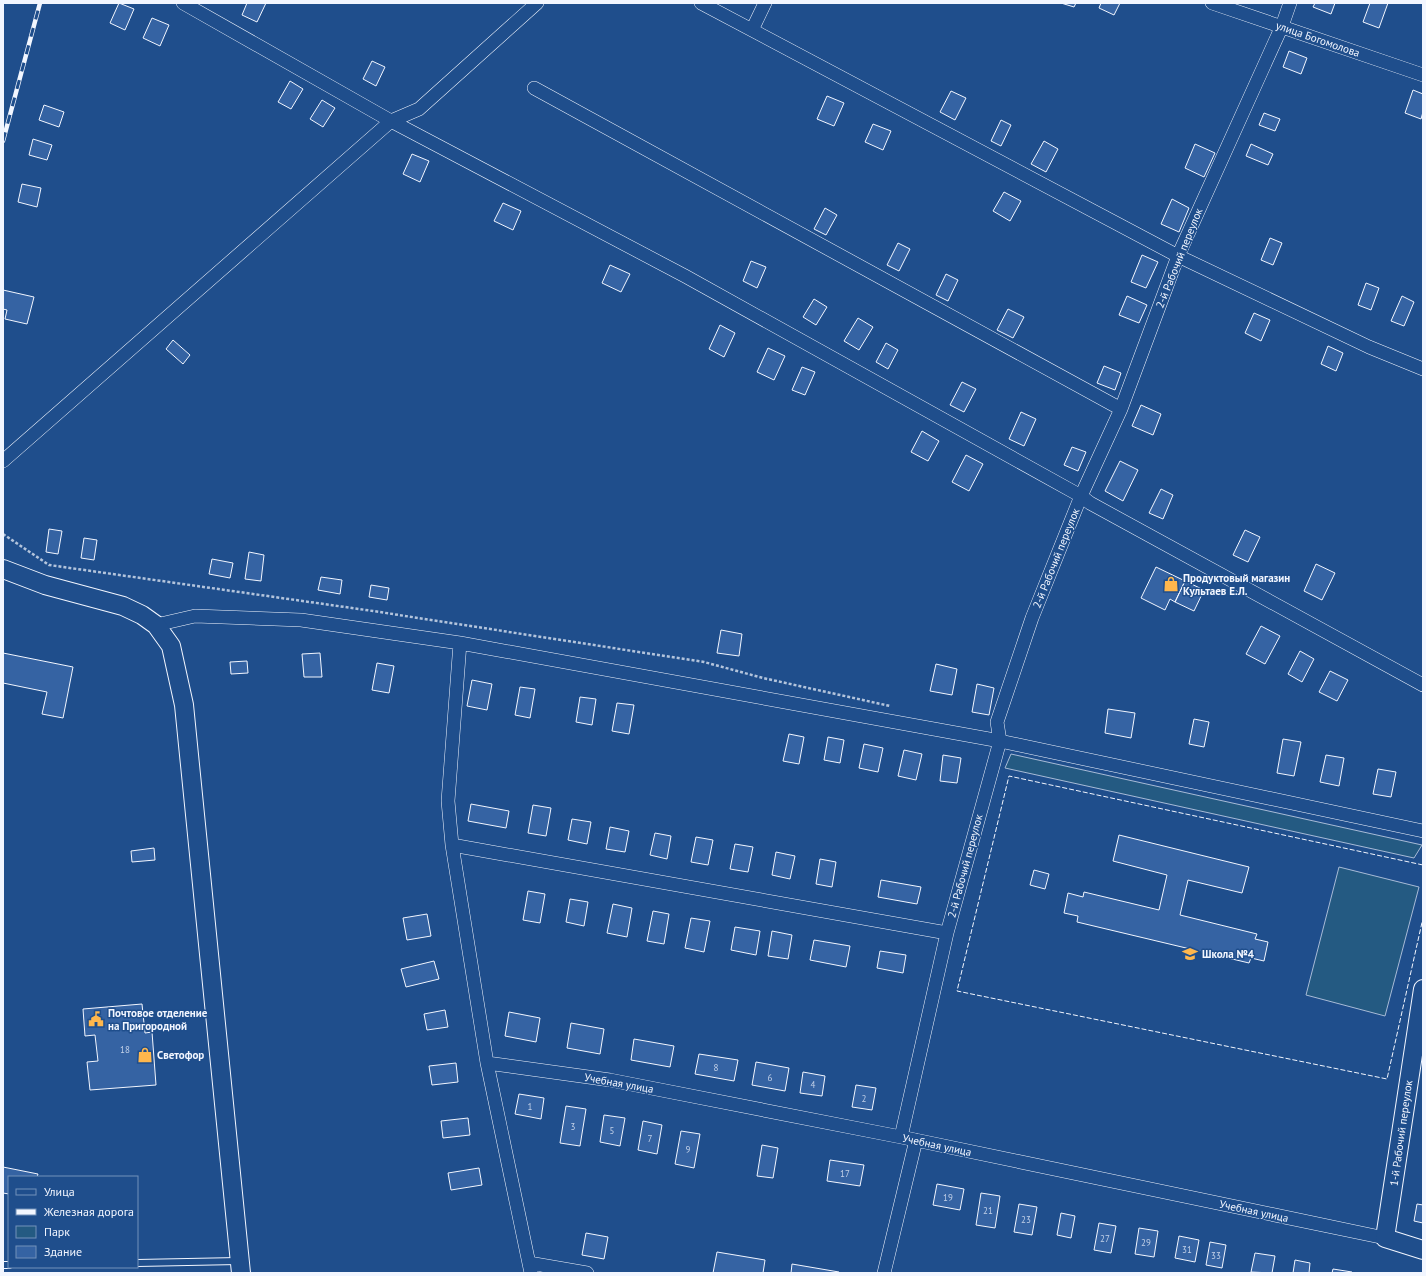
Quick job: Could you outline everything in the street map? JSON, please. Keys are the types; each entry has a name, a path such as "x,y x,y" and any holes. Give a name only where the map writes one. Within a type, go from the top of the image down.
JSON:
{"street":[{"path":"183,3 391,121 686,276 1081,496 1090,503 1423,685"},
{"path":"3,461 391,121 419,109 537,3"},
{"path":"701,3 1178,256 1369,347 1423,369"},
{"path":"752,30 765,3"},
{"name":"улица Богомолова","path":"1212,3 1423,75"},
{"name":"2-й Рабочий переулок","path":"901,1137 947,933 1000,741 997,722 1032,618 1081,496 1121,409 1178,256 1282,26 1290,3"},
{"path":"534,88 1121,409"},
{"path":"3,569 45,585 123,606 142,615 156,625 171,646 184,706 240,1267"},
{"path":"156,625 195,616 301,620 460,643 1000,741 1423,831"},
{"path":"460,643 448,801 452,845 487,1063 530,1268 587,1273"},
{"path":"452,845 947,933"},
{"name":"1-й Рабочий переулок","path":"1385,1238 1422,996"},
{"name":"Учебная улица","path":"487,1063 610,1080 916,1140 1385,1238"},
{"path":"884,1273 916,1140"},
{"path":"1385,1238 1423,1250"}],"lane":[{"path":"138,1263 240,1267"}],"path":[{"path":"3,534 49,566 373,610 704,662 763,678 894,707"}],"green space":[{"path":"1011,754 1422,845 1414,858 1005,768"},
{"path":"1339,867 1419,887 1385,1016 1306,995"}],"building":[{"path":"119,3 134,9 125,30 110,23"},
{"path":"247,3 266,3 257,22 242,15"},
{"path":"1061,3 1076,3 1074,7"},
{"path":"1101,3 1120,3 1114,15 1099,8"},
{"path":"1315,3 1335,3 1331,14 1313,7"},
{"path":"1370,3 1388,3 1379,28 1363,22"},
{"path":"152,18 169,25 160,46 143,38"},
{"path":"1289,51 1307,58 1301,74 1283,67"},
{"path":"372,61 385,67 376,86 363,79"},
{"path":"290,81 303,89 291,109 278,102"},
{"path":"1413,90 1423,94 1423,112 1421,119 1405,113"},
{"path":"951,91 966,98 955,120 940,112"},
{"path":"827,96 844,103 834,126 817,119"},
{"path":"322,100 335,108 323,127 310,119"},
{"path":"44,105 64,112 59,127 39,120"},
{"path":"1264,113 1280,119 1275,131 1259,125"},
{"path":"1001,120 1011,125 1001,146 991,141"},
{"path":"873,124 891,131 883,150 865,142"},
{"path":"33,139 52,145 47,160 29,155"},
{"path":"1044,141 1058,149 1046,172 1031,164"},
{"path":"1195,144 1215,153 1204,177 1185,168"},
{"path":"1251,144 1273,154 1268,165 1246,156"},
{"path":"412,154 429,161 420,182 403,174"},
{"path":"22,184 41,188 37,207 18,202"},
{"path":"1004,192 1021,201 1010,221 993,211"},
{"path":"1172,199 1189,208 1179,232 1161,224"},
{"path":"503,203 521,211 513,230 494,221"},
{"path":"825,208 837,215 826,235 814,229"},
{"path":"1270,238 1282,243 1273,265 1261,260"},
{"path":"898,243 910,249 899,271 887,265"},
{"path":"1142,255 1158,262 1146,288 1131,282"},
{"path":"751,261 766,267 757,288 743,281"},
{"path":"610,265 630,274 621,292 602,283"},
{"path":"946,274 958,280 948,301 936,295"},
{"path":"1366,283 1379,288 1371,310 1358,305"},
{"path":"3,290 34,297 27,324 5,319 7,310 3,309"},
{"path":"1127,296 1147,305 1139,323 1119,315"},
{"path":"1402,296 1414,302 1404,326 1391,321"},
{"path":"814,299 827,307 816,325 803,317"},
{"path":"1008,309 1024,317 1013,338 997,330"},
{"path":"1254,313 1270,320 1261,341 1245,333"},
{"path":"858,318 873,327 859,350 844,341"},
{"path":"720,325 735,333 724,357 709,349"},
{"path":"173,340 190,355 183,364 166,349"},
{"path":"886,343 898,350 888,369 876,362"},
{"path":"1328,346 1343,353 1336,371 1321,364"},
{"path":"768,348 785,356 774,380 757,372"},
{"path":"1104,366 1121,373 1115,390 1097,383"},
{"path":"802,367 815,372 805,395 792,390"},
{"path":"962,382 976,389 964,412 950,405"},
{"path":"1141,405 1161,414 1153,435 1132,426"},
{"path":"1021,412 1036,419 1024,446 1009,439"},
{"path":"922,431 939,441 928,461 911,452"},
{"path":"1072,447 1086,452 1078,471 1064,465"},
{"path":"966,455 983,464 969,491 952,482"},
{"path":"1120,461 1138,470 1123,501 1105,491"},
{"path":"1161,489 1173,495 1163,519 1149,513"},
{"path":"49,529 62,531 58,554 46,552"},
{"path":"1245,530 1260,537 1248,562 1233,555"},
{"path":"84,538 97,540 94,560 81,558"},
{"path":"249,552 264,555 261,581 245,579"},
{"path":"212,559 233,563 230,578 209,574"},
{"path":"1316,564 1335,573 1322,600 1304,591"},
{"path":"1156,567 1185,581 1175,602 1170,599 1165,610 1141,598"},
{"path":"321,577 342,580 340,594 318,590"},
{"path":"1185,581 1204,590 1194,611 1175,602"},
{"path":"371,585 389,588 387,600 369,597"},
{"path":"1261,626 1280,636 1265,664 1246,654"},
{"path":"721,630 742,634 739,656 717,653"},
{"path":"1300,651 1314,659 1302,682 1288,674"},
{"path":"3,653 73,667 63,718 42,714 47,692 3,683"},
{"path":"320,653 322,677 304,677 302,654"},
{"path":"247,661 248,673 231,674 230,662"},
{"path":"377,663 394,666 389,693 372,690"},
{"path":"936,664 957,669 952,695 930,691"},
{"path":"1330,671 1348,680 1337,701 1319,692"},
{"path":"472,680 492,684 487,710 467,706"},
{"path":"977,684 994,688 989,715 972,712"},
{"path":"520,687 535,689 530,718 515,715"},
{"path":"580,697 596,699 592,725 576,722"},
{"path":"617,703 634,705 629,734 612,731"},
{"path":"1108,709 1135,713 1131,738 1105,733"},
{"path":"1194,719 1209,722 1204,747 1189,744"},
{"path":"789,734 804,737 799,764 783,761"},
{"path":"828,737 844,740 840,763 824,760"},
{"path":"1283,739 1301,742 1294,776 1277,773"},
{"path":"864,744 883,748 878,772 859,768"},
{"path":"904,750 922,754 916,780 898,776"},
{"path":"943,755 961,758 957,783 940,781"},
{"path":"1326,755 1344,758 1339,786 1320,782"},
{"path":"1378,769 1396,772 1391,797 1373,794"},
{"path":"471,804 509,811 506,828 468,821"},
{"path":"533,805 551,808 546,836 528,833"},
{"path":"572,819 591,822 587,844 568,840"},
{"path":"610,827 629,831 625,852 606,849"},
{"path":"655,833 671,836 667,859 650,855"},
{"name":"Школа №4","path":"1119,835 1249,867 1242,893 1188,880 1180,915 1257,934 1255,939 1268,942 1264,961 1251,958 1249,963 1077,922 1078,916 1064,913 1068,893 1083,897 1084,892 1159,910 1167,875 1113,861"},
{"path":"696,837 713,840 708,865 691,862"},
{"path":"735,844 753,847 748,872 730,869"},
{"path":"154,848 155,860 132,862 131,851"},
{"path":"776,852 795,856 790,879 772,875"},
{"path":"820,859 836,862 832,887 816,884"},
{"path":"1034,870 1049,874 1045,889 1030,885"},
{"path":"881,880 921,887 917,904 878,897"},
{"path":"528,891 545,894 540,923 523,920"},
{"path":"570,899 588,902 584,926 566,922"},
{"path":"613,904 632,908 627,937 607,933"},
{"path":"653,911 669,914 664,944 647,941"},
{"path":"427,914 431,936 407,940 403,918"},
{"path":"691,918 710,921 704,952 685,948"},
{"path":"735,927 760,931 756,955 731,950"},
{"path":"772,931 792,935 788,959 768,956"},
{"path":"814,940 850,946 846,967 810,960"},
{"path":"880,951 906,955 903,973 877,968"},
{"path":"434,961 439,979 406,987 401,969"},
{"path":"142,1004 145,1033 152,1032 156,1085 90,1090 87,1062 98,1061 95,1035 85,1036 83,1009"},
{"path":"445,1010 448,1027 427,1030 424,1014"},
{"path":"509,1012 540,1018 536,1042 505,1036"},
{"path":"571,1023 604,1029 600,1054 567,1048"},
{"path":"634,1039 674,1046 670,1067 631,1060"},
{"path":"699,1054 738,1060 734,1081 695,1074"},
{"path":"756,1062 789,1068 785,1091 752,1085"},
{"path":"456,1063 458,1082 432,1085 429,1066"},
{"path":"803,1072 825,1076 822,1096 800,1093"},
{"path":"856,1085 876,1088 872,1110 852,1107"},
{"path":"519,1094 544,1098 541,1119 515,1114"},
{"path":"566,1106 586,1109 580,1146 560,1143"},
{"path":"604,1115 625,1118 620,1146 600,1142"},
{"path":"468,1118 470,1135 443,1138 441,1121"},
{"path":"643,1121 662,1125 657,1154 638,1150"},
{"path":"681,1131 700,1134 694,1168 675,1164"},
{"path":"762,1145 778,1148 773,1178 757,1176"},
{"path":"830,1160 864,1165 860,1186 827,1181"},
{"path":"3,1167 38,1174 37,1176 8,1176 8,1194 3,1193"},
{"path":"479,1168 482,1185 451,1190 448,1173"},
{"path":"937,1184 964,1189 960,1210 933,1205"},
{"path":"981,1193 1000,1196 995,1228 976,1225"},
{"path":"1019,1204 1037,1207 1032,1235 1014,1232"},
{"path":"1417,1204 1423,1205 1423,1223 1414,1221"},
{"path":"1061,1213 1075,1216 1071,1238 1057,1235"},
{"path":"1099,1223 1116,1226 1111,1253 1094,1250"},
{"path":"1139,1228 1158,1231 1154,1257 1135,1254"},
{"path":"586,1233 608,1237 604,1259 582,1255"},
{"path":"1179,1236 1199,1240 1195,1262 1175,1258"},
{"path":"1210,1242 1226,1245 1222,1268 1206,1265"},
{"path":"717,1252 765,1260 763,1273 713,1273"},
{"path":"1255,1253 1275,1256 1272,1273 1251,1272"},
{"path":"1295,1260 1310,1263 1309,1273 1293,1273"},
{"path":"792,1264 839,1272 791,1273"},
{"path":"1333,1269 1352,1272 1352,1273 1332,1273"}],"railway":[{"path":"3,141 40,3"}],"fence":[{"path":"1423,865 1009,776 957,991 1387,1079 1423,918"}],"place":[{"name":"Продуктовый магазин Культаев Е.Л.","path":"1171,584"},
{"name":"Школа №4","path":"1190,954"},
{"name":"Почтовое отделение на Пригородной","path":"96,1019"},
{"name":"Светофор","path":"145,1055"}]}
